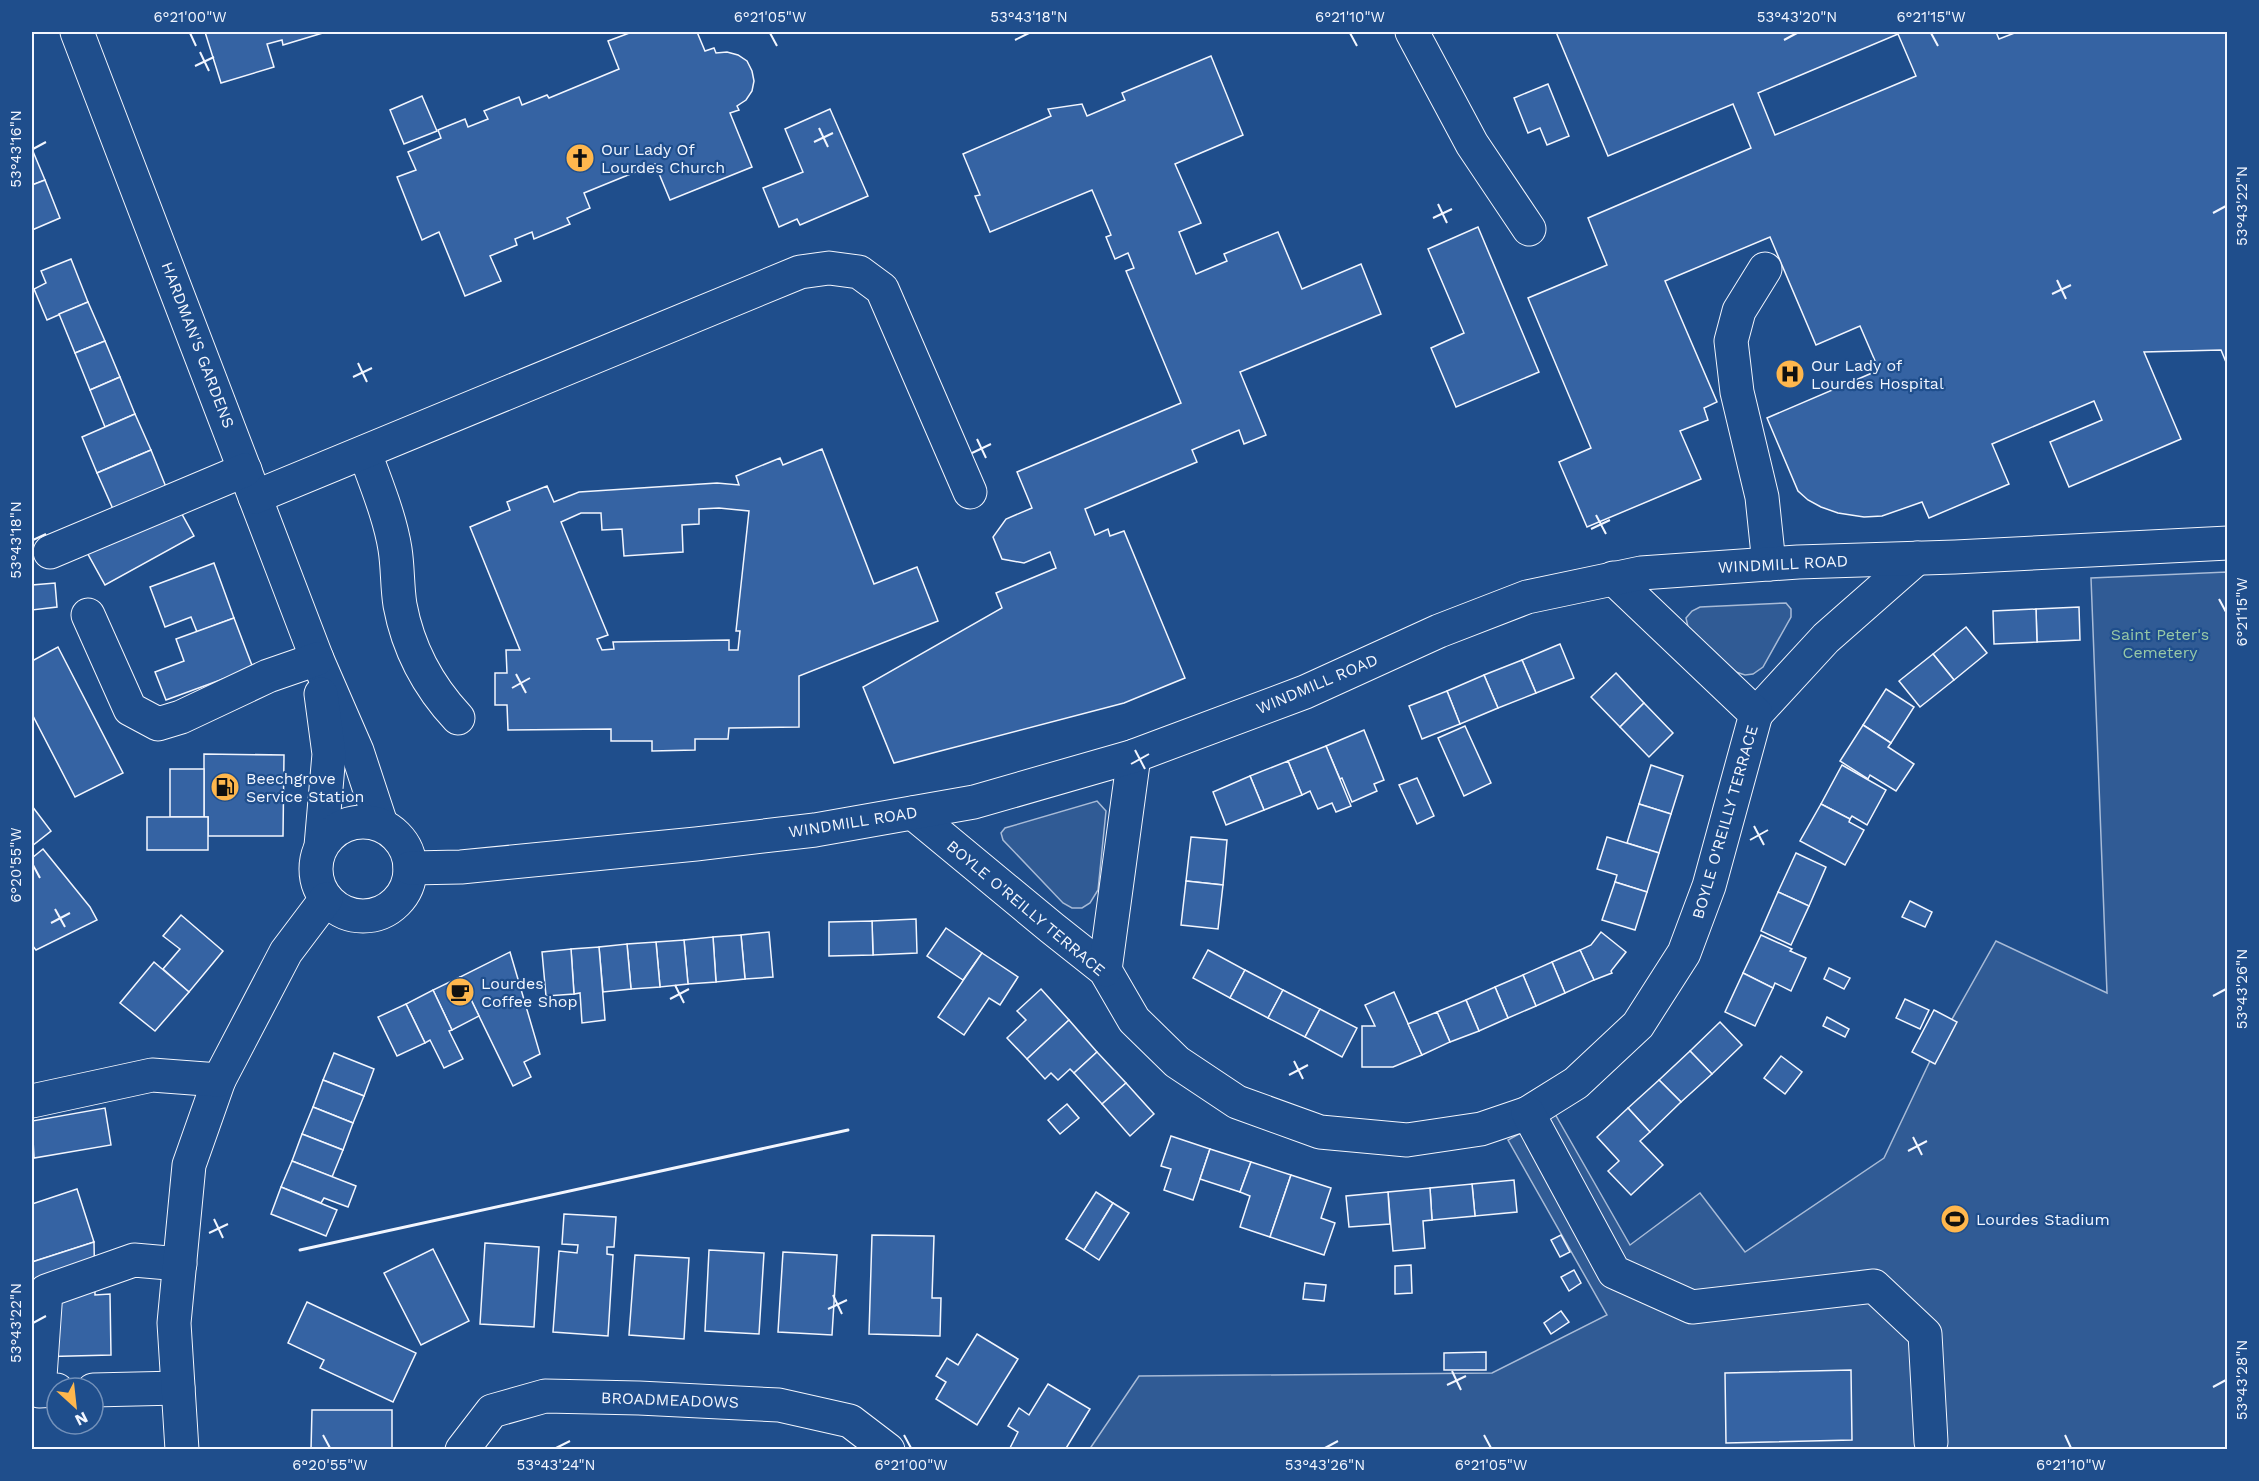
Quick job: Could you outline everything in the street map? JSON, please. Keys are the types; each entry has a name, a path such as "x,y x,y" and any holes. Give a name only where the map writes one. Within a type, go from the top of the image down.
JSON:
{"street":[{"name":"HARDMAN'S GARDENS","path":"77,32 317,659 357,751 381,824"},
{"path":"1412,32 1472,144 1529,229"},
{"path":"50,552 250,484 365,453 800,272 829,268 860,272 882,289 970,492"},
{"path":"1765,269 1739,311 1731,341 1737,392 1762,497 1769,564"},
{"path":"365,453 395,548 400,605 411,645 427,678 442,701 458,718"},
{"name":"WINDMILL ROAD","path":"411,868 461,867 696,844 815,830 974,802 1134,756 1305,692 1439,631 1527,597 1641,573 1769,564 2228,543"},
{"path":"1756,714 1826,638 1917,558"},
{"name":"BOYLE O'REILLY TERRACE","path":"913,813 1105,970 1134,1020 1178,1062 1237,1102 1320,1132 1407,1140 1481,1129 1528,1113 1576,1083 1638,1025 1684,953 1709,886 1756,714 1612,579"},
{"path":"88,615 130,709 158,724 182,717 268,676 317,659"},
{"name":"HARDMAN'S GARDENS","path":"317,659 329,754 321,846"},
{"path":"1105,970 1134,756"},
{"path":"364,821 381,824 396,835 406,850 411,868 407,886 397,902 382,913 362,916 342,912 326,899 316,882 315,862 321,846 332,832 347,823 364,821"},
{"path":"182,1449 174,1323 189,1165 219,1080 286,952 326,899"},
{"path":"32,1101 152,1075 219,1080"},
{"path":"1528,1113 1614,1272 1692,1307 1874,1286 1925,1335 1931,1442"},
{"path":"45,1391 39,1391 46,1291 134,1260 180,1264"},
{"path":"105,1390 178,1388"},
{"name":"BROADMEADOWS","path":"462,1449 492,1411 545,1396 779,1405 850,1421 888,1449"}],"shaded area":[{"name":"Lourdes Stadium","path":"2227,572 2227,1449 1089,1450 1139,1376 1492,1373 1607,1315 1508,1140 1555,1114 1630,1245 1700,1193 1745,1252 1884,1158 1938,1044 1996,941 2107,993 2091,578"},
{"path":"1786,603 1791,609 1791,617 1763,667 1753,674 1745,675 1736,672 1688,627 1686,618 1700,607"},
{"path":"1097,801 1106,811 1098,890 1090,903 1082,908 1072,908 1063,903 1003,840 1001,833 1005,828"}],"building":[{"path":"205,32 326,32 283,45 282,40 267,44 274,67 221,83"},
{"name":"Our Lady Of Lourdes Church","path":"632,32 697,32 705,51 714,48 716,53 727,52 747,61 754,81 752,91 746,100 737,106 739,110 730,113 752,167 670,200 655,164 584,193 590,208 567,218 570,224 534,239 532,232 515,239 517,245 490,256 501,281 465,296 439,232 422,240 397,177 416,170 408,152 441,138 438,130 465,119 468,127 488,119 484,111 519,97 522,105 547,95 549,98 619,69 608,41"},
{"path":"1556,32 1996,32 1999,39 2017,32 2228,32 2228,367 2221,350 2144,352 2181,439 2069,487 2050,442 2102,420 2094,401 1992,444 2009,484 1929,518 1922,502 1882,516 1864,517 1838,513 1808,500 1798,491 1767,418 1879,370 1860,326 1816,345 1770,237 1665,281 1717,402 1704,408 1708,420 1680,431 1701,479 1587,527 1559,462 1591,448 1528,298 1607,265 1588,218 1751,148 1733,104 1608,156","holes":["1898,34 1916,76 1775,135 1758,93"]},
{"path":"1211,56 1243,135 1175,164 1201,223 1179,232 1196,274 1227,261 1224,254 1278,232 1302,289 1361,264 1381,314 1240,372 1266,435 1244,444 1239,430 1192,450 1197,462 1085,509 1095,535 1108,529 1110,536 1124,531 1185,678 1124,703 894,763 863,687 1002,608 996,593 1056,568 1050,552 1024,563 1002,559 993,537 1006,519 1032,508 1017,472 1181,403 1126,271 1134,268 1128,253 1115,259 1106,237 1111,235 1092,190 990,232 975,196 980,195 963,154 1051,116 1048,109 1082,104 1087,116 1125,100 1122,93"},
{"path":"1548,84 1569,136 1547,145 1540,128 1528,133 1514,98"},
{"path":"422,96 437,131 404,144 390,110"},
{"path":"830,109 868,196 800,225 797,219 779,227 763,188 803,172 785,129"},
{"path":"32,149 45,180 32,185"},
{"path":"45,180 60,218 32,230 32,185"},
{"path":"1478,227 1539,372 1456,407 1431,348 1464,333 1428,249"},
{"path":"71,259 88,302 47,320 34,289 46,283 41,271"},
{"path":"88,302 105,341 75,353 59,314"},
{"path":"105,341 120,377 90,390 75,353"},
{"path":"120,377 135,414 105,427 90,390"},
{"path":"135,414 151,450 97,473 82,437"},
{"path":"822,449 874,584 917,567 938,621 799,676 799,727 729,728 728,739 695,739 695,750 652,751 652,741 611,741 611,729 508,730 507,705 495,705 495,673 507,673 506,650 520,650 470,527 510,510 507,502 547,486 554,502 579,492 717,483 739,485 736,476 780,458 783,465","holes":["699,509 749,511 736,631 740,631 738,650 729,650 729,640 613,642 614,649 602,650 597,639 608,635 561,522 581,513 601,513 602,530 622,529 624,556 683,552 682,525 699,524"]},
{"path":"151,450 166,487 113,509 97,473"},
{"path":"178,507 194,536 105,585 84,547"},
{"path":"214,563 234,618 197,632 191,617 165,627 150,587"},
{"path":"55,583 57,607 32,610 32,585"},
{"path":"2079,607 2080,640 2037,642 2036,609"},
{"path":"2036,609 2037,642 1994,644 1993,611"},
{"path":"234,618 253,668 166,700 155,672 184,661 176,639"},
{"path":"1966,627 1987,653 1954,680 1933,654"},
{"path":"1560,644 1574,678 1536,693 1522,660"},
{"path":"58,647 123,773 75,797 32,714 32,661"},
{"path":"1933,654 1954,680 1920,707 1899,681"},
{"path":"1522,660 1536,693 1498,708 1484,675"},
{"path":"1616,673 1644,703 1620,727 1591,697"},
{"path":"1484,675 1498,708 1460,724 1447,691"},
{"path":"1886,689 1914,707 1891,743 1863,725"},
{"path":"1447,691 1460,724 1422,739 1409,706"},
{"path":"1644,703 1673,733 1649,757 1620,727"},
{"path":"1863,725 1891,743 1888,747 1914,764 1896,791 1870,775 1868,779 1840,761"},
{"path":"1465,726 1491,783 1464,796 1438,738"},
{"path":"1364,730 1384,780 1374,784 1377,791 1352,802 1326,746"},
{"path":"1326,746 1351,806 1336,812 1332,803 1318,809 1310,791 1302,795 1288,761"},
{"path":"204,754 284,755 283,836 208,836 208,817 204,817"},
{"path":"1288,761 1302,795 1264,810 1250,776"},
{"path":"1651,765 1683,776 1671,814 1639,804"},
{"path":"1842,765 1886,790 1867,825 1852,816 1850,819 1821,804"},
{"path":"170,769 204,769 204,817 170,817"},
{"path":"1250,776 1264,810 1226,825 1213,792"},
{"path":"1417,778 1434,816 1417,824 1399,785"},
{"path":"1639,804 1671,814 1659,853 1627,843"},
{"path":"1821,804 1850,819 1849,822 1864,830 1845,865 1800,841"},
{"path":"32,806 51,831 32,846"},
{"path":"147,817 208,817 208,850 147,850"},
{"path":"1191,837 1227,840 1223,885 1186,881"},
{"path":"1607,837 1659,853 1647,892 1615,882 1617,875 1597,869"},
{"path":"43,849 90,907 97,920 36,950 32,945 32,858"},
{"path":"1796,853 1826,867 1809,906 1778,892"},
{"path":"1186,881 1223,885 1218,929 1181,925"},
{"path":"1615,882 1647,892 1635,930 1602,920"},
{"path":"1778,892 1809,906 1791,945 1761,931"},
{"path":"1910,901 1932,912 1925,927 1902,917"},
{"path":"181,915 223,951 189,992 163,969 180,949 163,936"},
{"path":"916,919 917,953 873,955 872,921"},
{"path":"872,921 873,955 829,956 829,922"},
{"path":"946,928 982,953 963,980 927,956"},
{"path":"769,932 773,977 745,979 741,935"},
{"path":"1601,932 1626,952 1611,971 1612,973 1594,980 1580,950 1591,945"},
{"path":"741,935 745,979 716,982 713,937"},
{"path":"1761,935 1806,958 1791,991 1775,983 1773,988 1743,973"},
{"path":"713,937 716,982 688,984 684,940"},
{"path":"684,940 688,984 660,987 656,942"},
{"path":"656,942 660,987 631,989 627,944"},
{"path":"627,944 631,989 603,992 599,947"},
{"path":"599,947 605,1020 582,1023 580,993 574,994 571,949"},
{"path":"571,949 574,994 546,996 542,952"},
{"path":"1208,950 1245,970 1230,998 1193,978"},
{"path":"1580,950 1594,980 1565,993 1552,962"},
{"path":"510,952 540,1054 524,1062 531,1077 513,1086 460,977"},
{"path":"982,953 1018,977 1000,1005 989,998 964,1035 938,1017"},
{"path":"154,962 189,992 155,1031 120,1003"},
{"path":"1552,962 1565,993 1536,1006 1523,975"},
{"path":"1829,968 1850,978 1844,989 1824,979"},
{"path":"1245,970 1283,990 1268,1018 1230,998"},
{"path":"1743,973 1773,988 1755,1026 1725,1012"},
{"path":"1523,975 1536,1006 1508,1018 1495,987"},
{"path":"460,977 479,1016 452,1030 433,990"},
{"path":"1495,987 1508,1018 1479,1031 1466,1000"},
{"path":"1041,989 1069,1020 1027,1059 1007,1038 1026,1020 1017,1011"},
{"path":"433,990 463,1059 444,1068 430,1040 425,1043 406,1004"},
{"path":"1283,990 1320,1009 1305,1037 1268,1018"},
{"path":"1394,992 1422,1055 1393,1067 1362,1067 1362,1026 1375,1026 1365,1005"},
{"path":"1905,999 1929,1010 1920,1029 1896,1018"},
{"path":"1466,1000 1479,1031 1450,1042 1437,1012"},
{"path":"406,1004 425,1043 397,1056 378,1017"},
{"path":"1320,1009 1357,1028 1342,1057 1305,1037"},
{"path":"1934,1010 1957,1022 1935,1064 1912,1052"},
{"path":"1437,1012 1450,1042 1422,1055 1408,1024"},
{"path":"1827,1017 1849,1029 1845,1037 1823,1026"},
{"path":"1069,1020 1097,1052 1074,1073 1070,1069 1058,1080 1051,1073 1045,1079 1027,1059"},
{"path":"1720,1022 1742,1045 1712,1074 1690,1051"},
{"path":"1690,1051 1712,1074 1681,1102 1659,1080"},
{"path":"1097,1052 1126,1083 1102,1104 1074,1073"},
{"path":"334,1053 374,1069 364,1096 323,1080"},
{"path":"1781,1056 1802,1072 1785,1094 1764,1078"},
{"path":"323,1080 364,1096 353,1123 313,1107"},
{"path":"1659,1080 1681,1102 1650,1132 1628,1108"},
{"path":"1126,1083 1154,1114 1130,1136 1102,1104"},
{"path":"1067,1104 1079,1118 1060,1134 1048,1120"},
{"path":"313,1107 353,1123 343,1150 302,1134"},
{"path":"105,1108 111,1145 34,1158 32,1121"},
{"path":"1628,1108 1650,1132 1640,1141 1663,1165 1631,1195 1608,1171 1619,1161 1597,1137"},
{"path":"302,1134 343,1150 332,1177 292,1161"},
{"path":"1171,1136 1210,1149 1193,1200 1164,1190 1171,1169 1161,1166"},
{"path":"1210,1149 1251,1162 1240,1192 1200,1179"},
{"path":"292,1161 356,1186 348,1207 324,1198 321,1203 281,1187"},
{"path":"1251,1162 1291,1175 1270,1237 1240,1227 1250,1196 1240,1192"},
{"path":"1291,1175 1331,1188 1321,1218 1335,1223 1324,1255 1270,1237"},
{"path":"1514,1180 1517,1212 1475,1216 1472,1184"},
{"path":"1472,1184 1475,1216 1432,1220 1430,1188"},
{"path":"281,1187 337,1210 326,1236 271,1214"},
{"path":"1430,1188 1432,1220 1423,1221 1425,1248 1393,1251 1388,1192"},
{"path":"77,1189 94,1242 32,1262 32,1204"},
{"path":"1096,1192 1113,1203 1084,1250 1066,1239"},
{"path":"1388,1192 1390,1224 1349,1227 1346,1196"},
{"path":"1113,1203 1129,1213 1099,1260 1084,1250"},
{"path":"564,1214 616,1217 614,1247 607,1247 607,1254 613,1255 608,1336 553,1332 559,1251 577,1253 578,1245 562,1244"},
{"path":"872,1235 934,1236 932,1298 941,1298 940,1336 869,1334"},
{"path":"1561,1235 1570,1252 1560,1257 1551,1240"},
{"path":"94,1242 95,1295 110,1294 111,1355 32,1357 32,1262"},
{"path":"485,1243 539,1247 534,1327 480,1324"},
{"path":"433,1249 469,1321 421,1345 384,1273"},
{"path":"709,1250 764,1253 759,1334 705,1331"},
{"path":"783,1252 837,1255 832,1335 778,1332"},
{"path":"635,1255 689,1258 684,1339 629,1335"},
{"path":"1411,1265 1412,1293 1395,1294 1395,1266"},
{"path":"1574,1270 1581,1283 1569,1291 1561,1277"},
{"path":"1305,1283 1326,1285 1324,1301 1303,1299"},
{"path":"307,1302 416,1353 393,1402 320,1368 324,1360 288,1343"},
{"path":"1561,1311 1569,1322 1551,1334 1544,1323"},
{"path":"977,1334 1018,1359 977,1425 936,1399 946,1382 936,1376 947,1358 958,1365"},
{"path":"1486,1352 1486,1370 1444,1370 1444,1353"},
{"path":"1851,1370 1852,1440 1726,1443 1725,1373"},
{"path":"1048,1384 1090,1409 1065,1450 1009,1450 1018,1432 1008,1426 1019,1408 1029,1415"},
{"path":"312,1410 392,1410 392,1450 311,1450"}],"wall":[{"path":"300,1250 848,1130"}],"place":[{"name":"Our Lady Of Lourdes Church","path":"580,158"},
{"name":"Our Lady of Lourdes Hospital","path":"1790,374"},
{"name":"Beechgrove Service Station","path":"225,787"},
{"name":"Lourdes Coffee Shop","path":"460,992"},
{"name":"Lourdes Stadium","path":"1955,1219"}],"park label":[{"name":"Saint Peter's Cemetery","path":"2160,643"}]}
